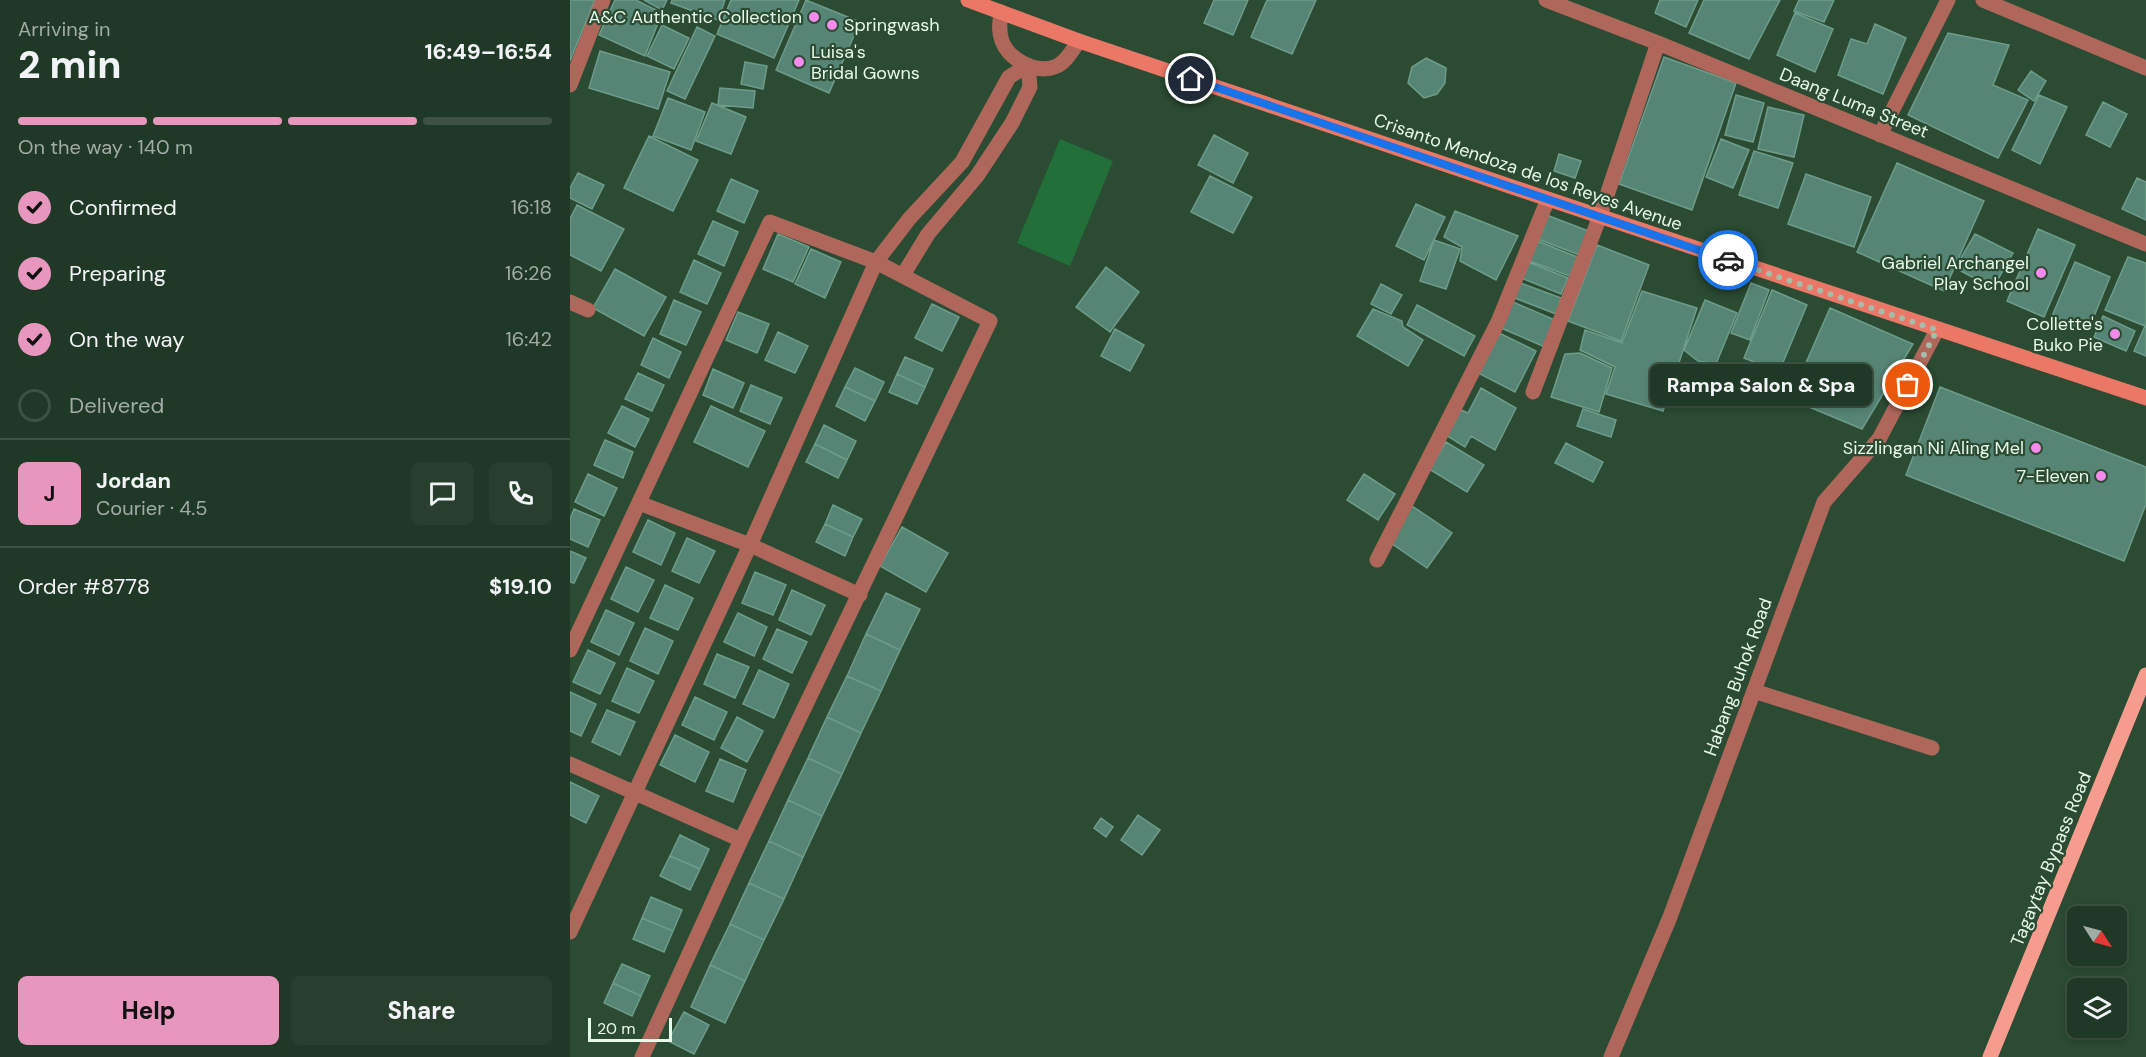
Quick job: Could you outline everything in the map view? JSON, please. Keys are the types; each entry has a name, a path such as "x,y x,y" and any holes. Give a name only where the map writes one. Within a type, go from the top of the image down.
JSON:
{"main road":[{"name":"Crisanto Mendoza de los Reyes Avenue","path":"968,0 1079,41 1548,200 2146,398"},
{"name":"Tagaytay Bypass Road","path":"1990,1057 2146,675"}],"street":[{"path":"570,85 603,0"},
{"name":"Daang Luma Street","path":"1546,0 1658,43 2146,244"},
{"path":"1880,135 1948,0"},
{"path":"1983,0 2146,68"},
{"path":"1001,12 999,30 1002,41 1010,55 1028,65 1046,69 1058,66 1079,41"},
{"path":"1533,392 1600,216 1658,43"},
{"path":"570,932 750,545 876,262 909,219 962,162 1009,77 1028,65"},
{"path":"903,274 928,234 977,176 1012,123 1030,87 1028,65"},
{"path":"1377,560 1498,322 1548,200"},
{"path":"570,650 770,222 903,274 990,321 741,840 642,1057"},
{"path":"570,302 588,310"},
{"name":"Habang Buhok Road","path":"1611,1057 1670,917 1824,501 1879,439 1937,330"},
{"path":"639,503 750,545 860,595"},
{"path":"1754,691 1932,748"},
{"path":"570,764 741,840"}],"green space":[{"path":"1060,139 1113,161 1070,266 1017,243"}],"building":[{"path":"570,0 595,0 570,61"},
{"path":"615,0 636,0 662,13 645,56 599,35"},
{"path":"644,0 667,0 662,10"},
{"path":"672,0 725,0 718,20 671,3"},
{"path":"731,0 799,0 774,58 717,34"},
{"path":"806,0 860,22 829,93 776,70"},
{"path":"1214,0 1248,0 1233,35 1204,23"},
{"path":"1267,0 1316,0 1292,54 1251,37"},
{"path":"1660,0 1698,0 1686,27 1655,13"},
{"path":"1704,0 1780,0 1749,59 1689,33"},
{"path":"1799,0 1834,0 1824,22 1794,11"},
{"path":"1795,13 1833,29 1815,72 1777,55"},
{"path":"1875,24 1906,38 1883,94 1838,75 1851,39 1867,44"},
{"path":"662,25 689,38 674,69 647,56"},
{"path":"697,27 715,36 685,99 667,91"},
{"path":"1948,33 2009,45 1993,85 2028,100 1998,158 1908,115"},
{"path":"600,51 670,72 658,109 589,88"},
{"path":"1664,57 1736,83 1692,210 1619,184"},
{"path":"1426,58 1446,68 1445,83 1437,94 1424,98 1408,83 1412,67"},
{"path":"745,62 767,66 763,89 741,84"},
{"path":"2031,71 2046,81 2034,101 2018,90"},
{"path":"720,88 755,91 753,108 718,105"},
{"path":"1736,95 1764,103 1753,142 1725,135"},
{"path":"2039,95 2067,107 2040,164 2012,150"},
{"path":"668,98 705,112 691,150 653,136"},
{"path":"2103,102 2127,114 2110,147 2086,135"},
{"path":"712,103 746,117 731,154 696,141"},
{"path":"1768,107 1804,115 1794,157 1758,149"},
{"path":"1214,135 1248,153 1233,183 1198,165"},
{"path":"649,136 698,160 673,211 624,188"},
{"path":"1721,139 1749,150 1733,188 1706,177"},
{"path":"1754,151 1793,163 1778,208 1739,195"},
{"path":"1559,154 1581,161 1575,178 1554,171"},
{"path":"1897,163 1984,201 1944,291 1857,252"},
{"path":"578,173 604,185 592,209 570,198 570,188"},
{"path":"1806,174 1871,197 1854,247 1788,224"},
{"path":"1210,176 1252,197 1233,233 1191,212"},
{"path":"2137,178 2146,182 2146,220 2122,209"},
{"path":"731,179 758,191 744,223 717,211"},
{"path":"1416,204 1445,217 1424,260 1396,246"},
{"path":"577,205 624,229 601,271 570,255 570,219"},
{"path":"1455,211 1518,236 1496,280 1460,261 1462,247 1444,237"},
{"path":"1544,214 1591,232 1582,256 1535,238"},
{"path":"713,221 738,232 724,266 698,254"},
{"name":"Gabriel Archangel Play School","path":"2038,229 2075,245 2044,317 2007,301"},
{"path":"778,234 809,247 793,282 763,269"},
{"path":"1975,234 2013,253 1993,288 1955,268"},
{"path":"1434,240 1460,249 1446,289 1420,281"},
{"path":"1535,240 1580,258 1572,277 1527,260"},
{"path":"1597,245 1649,265 1621,341 1568,321"},
{"path":"811,249 841,262 825,298 795,284"},
{"path":"2128,257 2146,263 2146,356 2134,351 2145,326 2105,310"},
{"path":"694,260 721,273 707,304 680,292"},
{"path":"1528,262 1568,278 1561,294 1521,278"},
{"path":"2075,262 2110,277 2088,331 2052,316"},
{"path":"1106,267 1139,292 1110,332 1076,307"},
{"path":"615,269 666,297 644,336 593,308"},
{"path":"1518,282 1561,298 1556,314 1512,297"},
{"path":"1751,283 1769,290 1750,340 1731,333"},
{"path":"1381,284 1402,295 1391,314 1371,304"},
{"path":"1772,290 1807,305 1779,372 1744,358"},
{"path":"1642,291 1697,308 1663,411 1606,394 1615,367 1580,350 1585,330 1622,343"},
{"path":"674,300 701,312 686,345 660,334"},
{"path":"1705,300 1737,313 1716,364 1698,361 1684,350"},
{"path":"1513,302 1557,321 1545,347 1501,328"},
{"path":"932,304 959,317 942,351 915,338"},
{"path":"1417,305 1475,336 1464,356 1407,325"},
{"path":"1830,308 1913,344 1862,429 1790,399"},
{"path":"1373,309 1402,321 1403,327 1423,340 1408,366 1357,336"},
{"path":"738,312 769,324 757,353 726,340"},
{"name":"Collette's Buko Pie","path":"2103,316 2135,331 2126,351 2094,337"},
{"path":"1115,329 1144,345 1130,371 1101,356"},
{"path":"778,332 808,346 795,373 765,360"},
{"path":"1499,333 1536,351 1515,392 1478,373"},
{"path":"653,338 681,352 669,378 641,365"},
{"path":"1580,353 1612,368 1599,412 1551,397 1565,354"},
{"path":"905,357 933,369 925,387 897,374"},
{"path":"855,368 884,382 875,401 845,387"},
{"path":"713,369 744,383 733,408 703,395"},
{"path":"638,373 664,385 652,411 625,399"},
{"path":"897,374 925,387 917,404 889,392"},
{"path":"751,385 782,398 770,424 740,411"},
{"path":"845,387 875,401 865,421 836,406"},
{"path":"1940,387 2146,467 2146,504 2124,561 1906,475"},
{"path":"1481,388 1516,408 1495,450 1471,436 1465,447 1444,434 1457,408 1468,413"},
{"path":"622,406 649,419 635,447 608,433"},
{"path":"711,406 765,431 748,467 694,442"},
{"path":"1583,409 1616,420 1611,437 1577,426"},
{"path":"824,425 856,441 847,460 815,444"},
{"path":"605,440 633,452 623,478 594,465"},
{"path":"1446,442 1484,465 1467,492 1429,469"},
{"path":"1566,443 1603,462 1593,482 1555,463"},
{"path":"815,444 847,460 838,478 806,462"},
{"path":"588,474 617,488 604,516 575,502"},
{"path":"1364,474 1395,494 1378,520 1347,500"},
{"path":"833,505 862,519 853,537 825,524"},
{"path":"1412,506 1452,533 1427,568 1388,541"},
{"path":"574,509 600,520 588,547 570,539 570,519"},
{"path":"648,520 675,533 661,565 633,552"},
{"path":"825,524 853,537 845,556 816,542"},
{"path":"902,527 948,553 926,592 880,566"},
{"path":"687,538 715,551 699,583 672,571"},
{"path":"570,551 586,558 574,583 570,582"},
{"path":"626,567 654,580 638,612 611,599"},
{"path":"755,572 786,585 773,615 742,603"},
{"path":"665,585 693,598 678,630 650,618"},
{"path":"792,590 825,605 811,635 779,620"},
{"path":"886,593 920,609 900,650 866,634"},
{"path":"606,610 634,623 619,655 591,642"},
{"path":"738,613 767,627 754,656 724,642"},
{"path":"645,628 673,641 658,674 630,661"},
{"path":"777,629 807,642 792,673 763,659"},
{"path":"866,634 900,650 881,691 847,676"},
{"path":"588,650 615,663 600,694 573,682"},
{"path":"717,654 749,667 735,698 704,684"},
{"path":"627,668 654,681 639,713 612,701"},
{"path":"759,670 789,684 774,718 743,704"},
{"path":"847,676 881,691 861,733 827,717"},
{"path":"570,692 596,704 581,736 570,731"},
{"path":"695,697 727,712 714,740 682,725"},
{"path":"607,710 635,722 620,755 592,742"},
{"path":"737,717 763,731 747,762 721,748"},
{"path":"827,717 861,733 842,774 808,758"},
{"path":"675,735 709,752 695,782 660,765"},
{"path":"808,758 842,774 822,816 788,800"},
{"path":"720,759 746,770 733,802 706,791"},
{"path":"570,782 599,796 586,823 570,815"},
{"path":"788,800 822,816 803,857 769,841"},
{"path":"1138,815 1160,830 1142,855 1121,840"},
{"path":"1101,818 1113,827 1106,837 1094,828"},
{"path":"680,835 709,849 700,869 670,856"},
{"path":"769,841 803,857 784,899 749,883"},
{"path":"670,856 700,869 690,890 660,876"},
{"path":"749,883 784,899 764,940 730,924"},
{"path":"651,897 682,910 673,931 642,918"},
{"path":"642,918 673,931 664,952 633,939"},
{"path":"730,924 764,940 745,981 710,965"},
{"path":"622,964 650,976 641,996 613,983"},
{"path":"710,965 745,981 725,1023 691,1007"},
{"path":"613,983 641,996 632,1016 604,1003"},
{"path":"684,1012 709,1025 694,1054 668,1041"}],"way so far":[{"path":"1728,260 1937,330 1908,385"}],"place":[{"name":"A&C Authentic Collection","path":"814,17"},
{"name":"Springwash","path":"832,25"},
{"name":"Luisa's Bridal Gowns","path":"799,62"},
{"name":"Gabriel Archangel Play School","path":"2041,273"},
{"name":"Collette's Buko Pie","path":"2115,334"},
{"name":"Rampa Salon & Spa","path":"1908,385"},
{"name":"Sizzlingan Ni Aling Mel","path":"2036,448"},
{"name":"7-Eleven","path":"2101,476"}],"route":[{"path":"1191,79 1728,260"}]}
